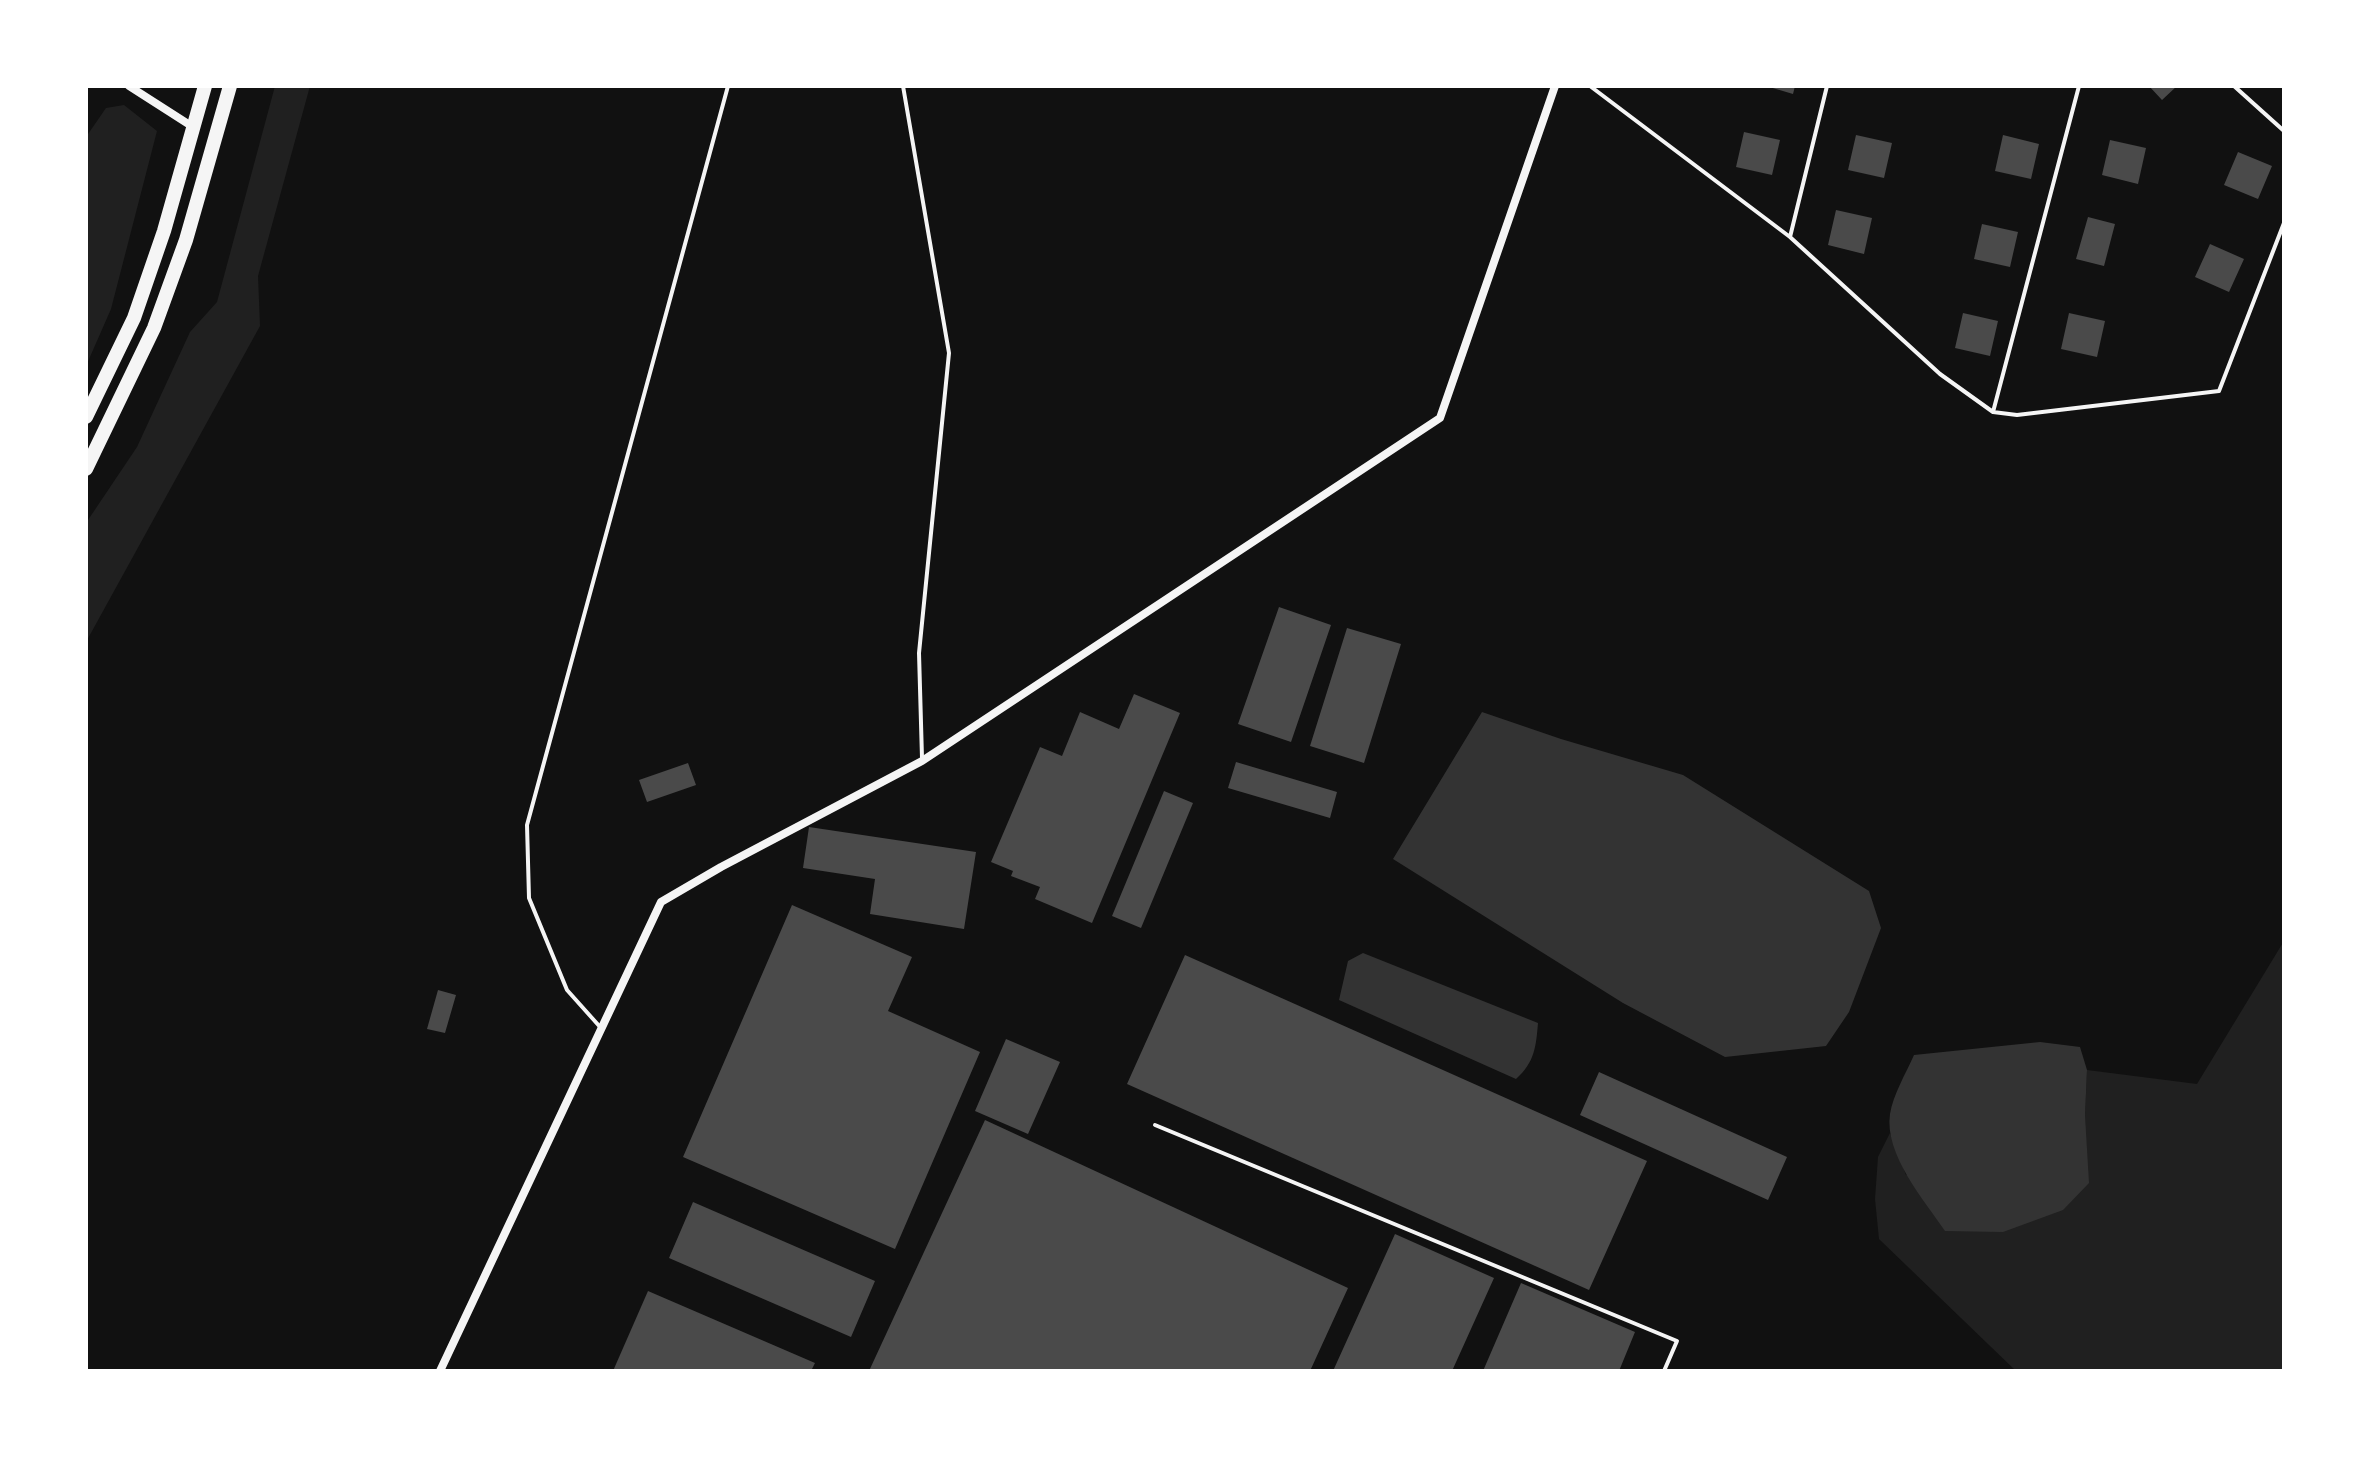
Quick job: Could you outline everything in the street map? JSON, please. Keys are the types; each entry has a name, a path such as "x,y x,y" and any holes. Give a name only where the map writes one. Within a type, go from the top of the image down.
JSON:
{"highway":[{"path":"86,417 134,318 164,231 205,86"},
{"path":"86,469 154,328 186,240 230,86"}],"street":[{"path":"129,86 194,127"},
{"path":"440,1371 661,902 922,761 1440,418 1555,86"}],"lane":[{"path":"601,1028 567,990 529,898 527,825 728,86"},
{"path":"903,86 949,353 919,653 922,761"},
{"path":"1590,86 1790,237 1940,374 1993,412 2017,415 2219,391 2284,223"},
{"path":"1790,237 1827,86"},
{"path":"1993,412 2079,86"},
{"path":"2234,86 2284,131"},
{"path":"1155,1125 1677,1341 1664,1371"}],"shaded area":[{"path":"275,86 310,86 258,276 260,326 86,642 86,523 137,447 190,332 217,302"},
{"path":"124,105 157,131 111,309 86,366 86,137 106,108"},
{"path":"1482,712 1683,775 1869,891 1881,928 1849,1012 1826,1046 1725,1057 1623,1003 1393,859"},
{"path":"2284,941 2284,1371 2016,1371 1879,1239 1875,1199 1878,1157 1890,1133 1906,1175 2085,1116 2087,1070 2197,1084"},
{"path":"1363,953 1538,1023 1531,1060 1516,1079 1339,1000 1348,961"},
{"path":"2040,1042 2080,1047 2087,1070 2085,1116 2089,1183 2063,1210 2003,1232 1945,1231 1907,1176 1893,1145 1890,1129 1894,1099 1914,1055"}],"building":[{"path":"1766,86 1795,86 1793,94"},
{"path":"2149,86 2177,86 2162,100"},
{"path":"1744,132 1780,140 1772,175 1736,167"},
{"path":"1856,135 1892,143 1884,178 1848,170"},
{"path":"2003,135 2039,144 2031,179 1995,171"},
{"path":"2110,140 2146,148 2138,184 2102,175"},
{"path":"2238,152 2272,166 2258,199 2224,185"},
{"path":"1836,210 1872,218 1864,254 1828,245"},
{"path":"2088,217 2115,224 2104,266 2076,259"},
{"path":"1982,224 2018,232 2010,267 1974,259"},
{"path":"2210,244 2244,259 2229,292 2195,277"},
{"path":"1963,313 1998,321 1990,356 1955,348"},
{"path":"2069,313 2105,321 2097,357 2061,349"},
{"path":"1279,607 1331,625 1291,742 1238,724"},
{"path":"1347,628 1401,644 1364,763 1310,746"},
{"path":"1134,694 1180,713 1092,923 1035,899 1040,887 1011,876 1013,871 991,862 1040,747 1062,756 1080,712 1119,729"},
{"path":"1236,762 1337,792 1330,818 1228,788"},
{"path":"688,763 696,785 647,802 639,780"},
{"path":"1164,791 1193,803 1141,928 1112,916"},
{"path":"809,827 976,852 964,929 870,914 875,879 803,868"},
{"path":"792,905 912,957 888,1011 980,1052 895,1249 683,1157"},
{"path":"1185,955 1647,1161 1589,1290 1127,1084"},
{"path":"438,990 456,995 445,1033 427,1029"},
{"path":"1006,1039 1060,1062 1028,1134 975,1111"},
{"path":"1599,1072 1787,1157 1768,1200 1580,1115"},
{"path":"985,1120 1348,1288 1310,1371 869,1371"},
{"path":"693,1202 875,1281 851,1337 669,1258"},
{"path":"1395,1234 1494,1278 1452,1371 1333,1371"},
{"path":"1521,1283 1635,1332 1619,1371 1483,1371"},
{"path":"648,1291 815,1363 811,1371 613,1371"}]}
